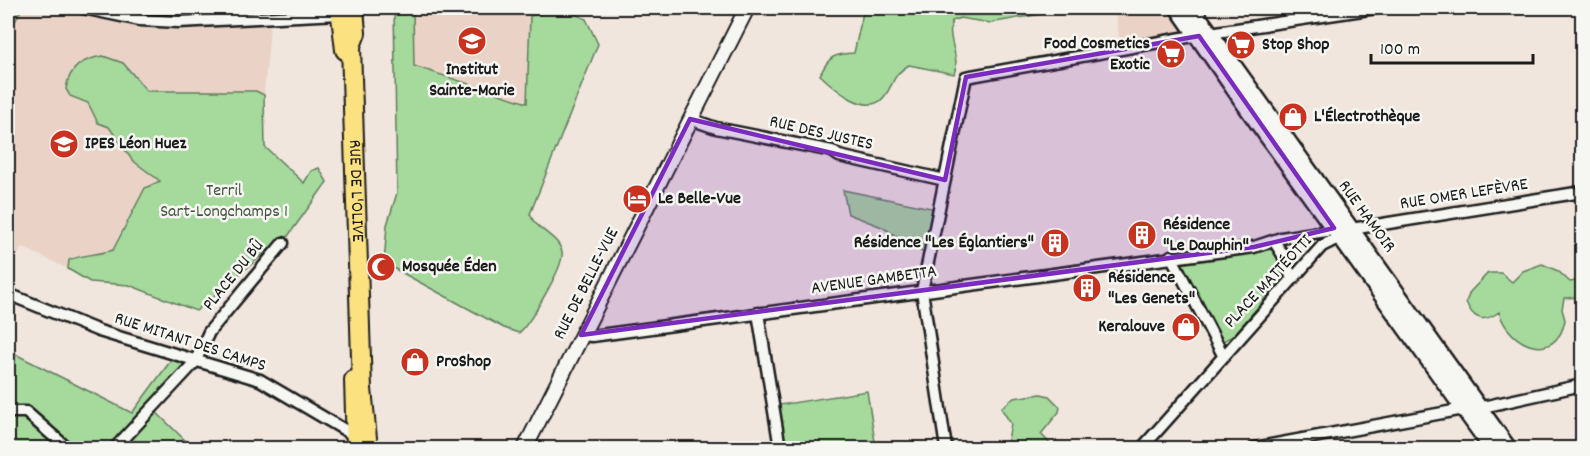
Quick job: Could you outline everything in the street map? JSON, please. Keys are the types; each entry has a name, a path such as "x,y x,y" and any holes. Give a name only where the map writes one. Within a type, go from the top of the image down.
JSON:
{"main road":[{"name":"RUE HAMOIR","path":"1178,8 1204,34 1342,231 1471,409 1508,448"},
{"name":"RUE HAMOIR","path":"1192,8 1204,34"},
{"name":"RUE DE L'OLIVE","path":"345,10 356,33 351,45 365,445"},
{"name":"RUE DE L'OLIVE","path":"345,10 365,445"},
{"name":"RUE HAMOIR","path":"1471,409 1492,448"}],"street":[{"path":"83,8 140,20 178,22 345,10"},
{"path":"140,20 143,8"},
{"name":"RUE DE BELLE-VUE","path":"525,448 747,8"},
{"path":"946,448 922,291 966,77 1204,34 1376,8"},
{"name":"RUE DES JUSTES","path":"690,119 716,128 832,151 839,156 945,180"},
{"name":"RUE OMER LEFÈVRE","path":"1342,231 1582,192"},
{"name":"PLACE MATTÉOTTI","path":"1342,231 1322,246 1223,355 1171,256 1254,247 1274,241 1342,231"},
{"path":"1274,241 1283,255 1292,279"},
{"name":"PLACE DU BÛ","path":"115,448 195,362 209,332 283,243"},
{"name":"AVENUE GAMBETTA","path":"581,335 592,336 1171,256"},
{"name":"RUE MITANT DES CAMPS","path":"8,294 99,331 260,380 365,445"},
{"path":"758,313 780,448"},
{"path":"1142,448 1223,355"},
{"path":"1254,448 1313,443 1582,385"},
{"path":"8,412 26,412 67,448"}],"highlighted area":[{"path":"1199,36 1334,228 1254,247 581,335 690,119 945,180 966,77"}],"shaded area":[{"name":"IPES Léon Huez","path":"22,8 83,8 140,20 270,17 270,28 264,95 256,91 147,91 123,63 70,96 88,103 98,123 109,127 132,160 161,182 121,231 113,250 91,257 75,256 69,260 68,269 22,247 8,275 8,35"},
{"path":"174,8 335,8 174,14"},
{"name":"Institut Sainte-Marie","path":"413,8 531,8 527,104 414,66"},
{"path":"1114,8 1166,8 1182,30 1120,42"}],"green space":[{"path":"8,8 22,8 8,35"},
{"path":"394,8 413,8 414,66 527,103 530,16 563,8 586,19 598,44 530,214 533,220 560,246 561,259 546,294 519,333 504,328 384,263 387,225 397,193"},
{"path":"864,8 1047,8 1041,14 990,23 960,18 952,21 951,35 956,61 954,74 909,65 896,76 884,97 877,103 869,104 851,99 820,75 833,57 854,53"},
{"name":"Terril Sart-Longchamps 1","path":"103,56 123,63 147,91 256,91 264,95 265,147 304,183 311,171 319,168 327,182 283,243 279,241 196,311 129,285 90,282 68,269 69,260 113,250 145,188 160,181 132,160 109,127 98,123 88,103 70,96 66,89 70,75 78,65 89,59"},
{"path":"843,190 936,209 927,254 882,227 848,214"},
{"path":"1275,249 1287,273 1233,336 1223,341 1181,266 1187,261"},
{"path":"1542,264 1558,271 1570,282 1582,280 1582,297 1564,298 1562,309 1565,320 1560,334 1553,342 1544,346 1533,346 1513,335 1499,312 1488,318 1480,318 1472,313 1466,302 1470,292 1488,273 1501,273 1512,282 1523,271"},
{"path":"15,354 132,413 175,355 195,362 152,408 193,448 8,448 8,358 11,360"},
{"path":"867,391 876,448 780,448 773,406"},
{"path":"1041,394 1049,396 1060,407 1059,412 1041,434 1054,448 1018,448 1008,440 1011,424 1001,408 1014,398"}],"place":[{"name":"Institut Sainte-Marie","path":"472,41"},
{"name":"Stop Shop","path":"1241,45"},
{"name":"Food Cosmetics Exotic","path":"1171,54"},
{"name":"L'Électrothèque","path":"1293,117"},
{"name":"IPES Léon Huez","path":"64,144"},
{"name":"Le Belle-Vue","path":"637,199"},
{"name":"Résidence \"Le Dauphin\"","path":"1142,235"},
{"name":"Résidence \"Les Églantiers\"","path":"1055,243"},
{"name":"Mosquée Éden","path":"381,267"},
{"name":"Résidence \"Les Genets\"","path":"1087,288"},
{"name":"Keralouve","path":"1186,327"},
{"name":"ProShop","path":"415,362"}]}
